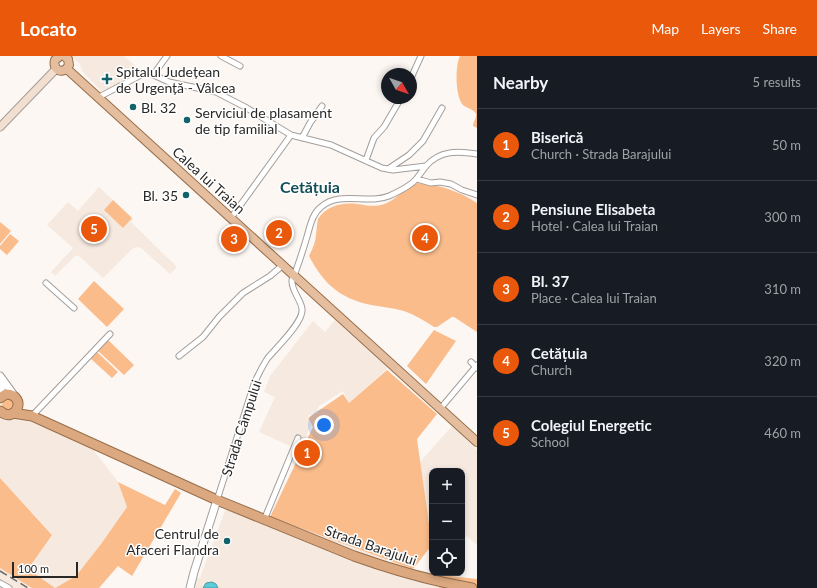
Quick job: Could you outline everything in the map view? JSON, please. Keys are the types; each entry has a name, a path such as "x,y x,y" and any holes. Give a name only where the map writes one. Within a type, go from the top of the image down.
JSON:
{"highway":[{"path":"1,394 10,394 17,400 18,408 13,413"},
{"name":"Strada Barajului","path":"17,400 32,416"},
{"name":"Strada Barajului","path":"0,411 8,415 13,413 32,416 217,500 376,564 432,580 472,588"}],"main road":[{"path":"58,56 69,60 67,69 61,71 56,69 54,62 58,56"},
{"path":"0,127 56,69"},
{"name":"Calea lui Traian","path":"67,69 99,96 477,442"}],"street":[{"path":"153,75 167,56"},
{"path":"221,56 240,66"},
{"path":"416,68 421,56"},
{"path":"99,96 143,74 153,75 169,82 216,92 240,104 291,135 331,145 388,169 393,170 426,166"},
{"path":"366,160 374,138 384,127 397,104"},
{"path":"302,138 322,106"},
{"path":"388,169 409,156 423,141 442,108"},
{"path":"232,218 291,135"},
{"path":"294,275 312,221 321,206 332,200 338,199 384,198 398,192 417,179 426,166 441,155 449,152 466,152 477,154"},
{"path":"417,179 431,183 440,182 451,184 462,190 477,195"},
{"path":"179,356 203,337 219,317 240,296 270,276 283,265"},
{"name":"Strada Câmpului","path":"217,500 259,372 267,360 296,326 302,309 292,286 294,275"},
{"path":"46,283 74,308"},
{"path":"32,416 110,334"},
{"path":"440,409 477,366 471,362"},
{"path":"0,376 17,400"},
{"path":"264,520 298,438"},
{"path":"190,588 217,500"},
{"path":"0,583 9,588"}],"shaded area":[{"name":"Spitalul Județean de Urgență - Vâlcea","path":"71,56 124,56 140,70 101,91 82,71 80,64"},
{"path":"460,56 477,56 477,128 473,126 476,114 474,111 463,105 458,95 457,67"},
{"path":"418,183 449,189 477,203 477,332 454,317 437,327 434,327 420,318 404,311 366,304 346,297 327,282 317,270 309,256 315,241 318,219 325,211 340,204 372,206 381,205 391,201 408,187"},
{"path":"99,187 133,219 131,222 177,267 170,274 140,247 133,248 103,278 79,256 75,256 55,276 51,272 73,248 47,225 68,202 78,211"},
{"path":"113,200 132,218 123,228 104,210"},
{"path":"0,222 11,231 0,244"},
{"path":"10,234 19,241 7,255 0,249 0,246"},
{"path":"94,281 124,309 107,327 78,299"},
{"path":"335,320 388,368 349,403 343,391 319,406 317,410 307,417 311,426 299,450 259,432 275,397 264,392 270,376 313,321 325,332"},
{"path":"434,330 456,341 426,384 407,366"},
{"path":"107,339 134,365 124,375 97,350"},
{"path":"96,351 118,372 112,378 90,358"},
{"path":"387,370 437,414 417,439 429,524 429,549 413,569 270,517 313,427 308,418 343,394 349,403"},
{"path":"6,399 10,399 14,405 10,411 6,411 2,407 2,403"},
{"path":"0,409 92,448 118,482 127,507 76,576 55,588 27,569 52,534 0,478"},
{"path":"452,426 477,450 477,545 465,535 465,468 429,468 429,519 420,462"},
{"path":"0,478 52,535 28,569 55,588 32,588 0,568"},
{"path":"118,482 165,505 175,489 181,493 132,576 118,566 99,588 55,588 76,576 127,507"},
{"path":"226,508 270,517 413,569 429,572 429,576 441,576 439,588 193,588 195,578 200,578"},
{"path":"0,568 32,588 13,588 0,579"},
{"path":"441,576 477,579 477,588 439,588"}],"water":[{"path":"212,582 216,584 218,588 203,588 206,583"}],"railway":[{"path":"0,571 28,588"}],"place":[{"name":"Spitalul Județean de Urgență - Vâlcea","path":"107,79"},
{"name":"Bl. 32","path":"133,107"},
{"name":"Serviciul de plasament de tip familial","path":"187,120"},
{"name":"Bl. 35","path":"186,195"},
{"name":"Colegiul Energetic","path":"94,229"},
{"name":"Pensiune Elisabeta","path":"279,233"},
{"name":"Cetățuia","path":"425,238"},
{"name":"Bl. 37","path":"234,239"},
{"name":"Biserică","path":"307,453"},
{"name":"Centrul de Afaceri Flandra","path":"227,541"}],"district":[{"name":"Cetățuia","path":"310,186"}]}
